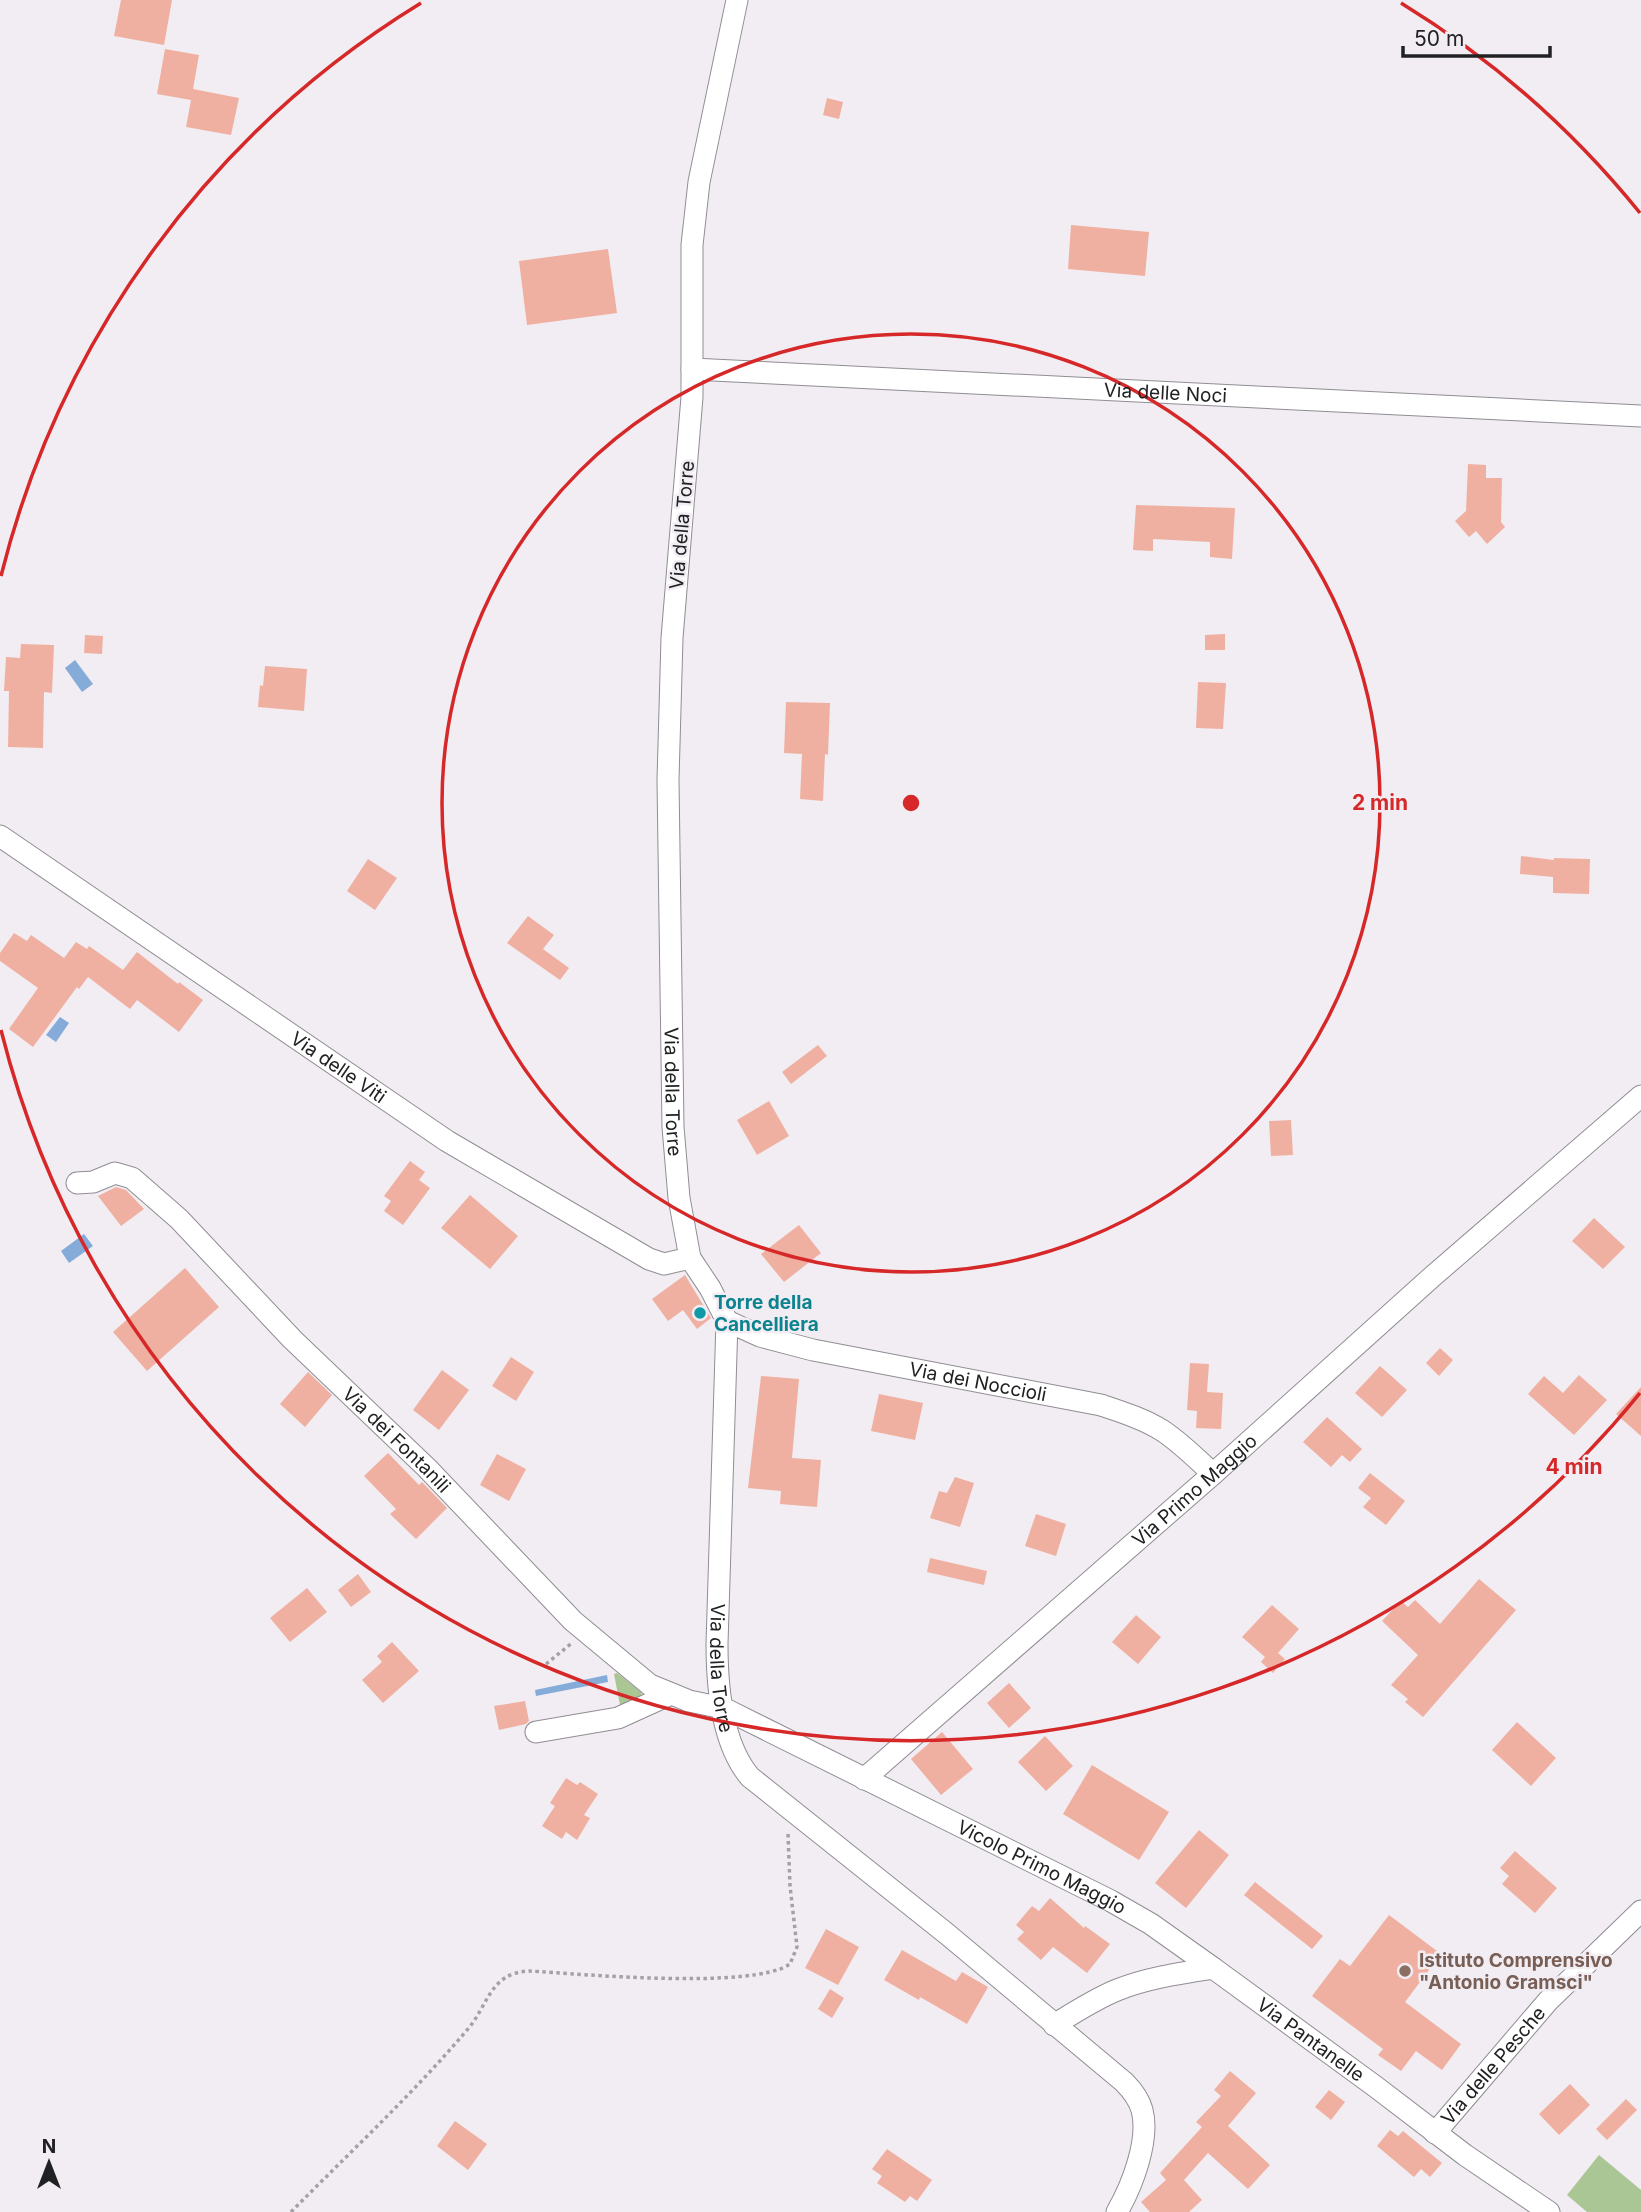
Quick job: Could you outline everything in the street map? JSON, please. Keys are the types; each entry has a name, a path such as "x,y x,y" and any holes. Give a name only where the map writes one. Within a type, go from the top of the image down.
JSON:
{"street":[{"name":"Via della Torre","path":"737,0 696,204 691,264 692,369 687,474 669,695 668,780 673,1126 679,1198 690,1258 727,1321 717,1632 718,1674 723,1708 732,1748 738,1762 750,1777 947,1934 1133,2092 1140,2105 1144,2126 1128,2191 1117,2212"},
{"name":"Via delle Noci","path":"692,369 1641,416"},
{"name":"Via delle Viti","path":"0,836 447,1141 649,1259 664,1264 690,1258"},
{"name":"Via Primo Maggio","path":"864,1779 1213,1475 1433,1276 1641,1096"},
{"name":"Via dei Fontanili","path":"77,1183 93,1182 110,1173 125,1174 132,1178 168,1209 261,1308 427,1468 573,1621 650,1685 701,1705 723,1708"},
{"name":"Via dei Noccioli","path":"727,1321 760,1336 813,1350 1101,1405 1139,1418 1161,1430 1213,1475"},
{"path":"536,1732 618,1718 671,1694"},
{"path":"723,1708 864,1779"},
{"name":"Vicolo Primo Maggio","path":"864,1779 1118,1904 1213,1968"},
{"name":"Via delle Pesche","path":"1435,2133 1548,2001 1641,1911"},
{"path":"1054,2025 1118,1990 1154,1979 1213,1968"},
{"name":"Via Pantanelle","path":"1213,1968 1435,2133 1549,2212"}],"path":[{"path":"546,1664 586,1631"},
{"path":"291,2212 469,2028 494,1987 507,1975 529,1971 664,1977 743,1977 770,1973 790,1964 795,1956 797,1939 790,1886 787,1808"}],"green space":[{"path":"617,1673 641,1692 642,1696 620,1705 614,1674"},
{"path":"1599,2155 1641,2190 1641,2212 1587,2212 1567,2195"}],"water":[{"path":"75,660 93,684 82,692 65,668"},
{"path":"60,1017 69,1023 56,1042 46,1035"},
{"path":"84,1234 93,1246 69,1263 61,1251"},
{"path":"607,1675 608,1682 536,1696 535,1690"}],"building":[{"path":"121,0 172,0 164,45 114,36"},
{"path":"165,49 199,55 193,89 239,98 231,135 186,127 191,100 157,94"},
{"path":"827,98 843,102 839,119 823,115"},
{"path":"1071,225 1149,232 1145,276 1068,269"},
{"path":"608,249 617,313 527,325 519,261"},
{"path":"1468,464 1486,465 1486,478 1502,478 1501,522 1505,527 1487,544 1476,531 1469,537 1455,521 1466,511"},
{"path":"1136,505 1235,508 1232,559 1210,557 1210,542 1153,539 1153,551 1133,550"},
{"path":"1225,634 1225,650 1205,650 1205,635"},
{"path":"85,635 103,636 102,654 84,653"},
{"path":"21,644 54,645 52,693 44,692 43,748 8,747 9,691 4,691 6,657 20,658"},
{"path":"265,666 307,669 304,711 258,707"},
{"path":"1198,682 1226,683 1223,729 1196,728"},
{"path":"786,702 830,703 823,801 800,799 802,754 784,753"},
{"path":"1521,856 1554,860 1590,859 1589,894 1553,893 1553,877 1520,874"},
{"path":"368,859 397,878 375,910 347,891"},
{"path":"528,916 554,935 543,949 569,968 560,980 507,943"},
{"path":"14,933 27,941 31,935 64,958 76,942 87,949 89,946 123,970 137,952 203,1000 179,1032 137,1000 130,1009 88,977 79,989 77,987 33,1047 9,1029 38,988 0,961 0,953"},
{"path":"818,1045 827,1056 791,1084 782,1072"},
{"path":"769,1101 789,1136 757,1155 737,1120"},
{"path":"1291,1120 1293,1155 1271,1156 1269,1121"},
{"path":"410,1161 425,1172 419,1180 430,1188 403,1225 384,1211 391,1201 384,1196"},
{"path":"116,1187 126,1190 144,1209 121,1226 98,1196"},
{"path":"470,1195 518,1236 490,1269 441,1228"},
{"path":"1594,1218 1625,1247 1603,1269 1572,1241"},
{"path":"799,1225 821,1253 784,1282 761,1254"},
{"path":"185,1268 219,1307 147,1371 113,1332"},
{"path":"685,1275 711,1318 697,1329 683,1310 668,1321 652,1299"},
{"path":"1440,1348 1453,1360 1439,1376 1426,1363"},
{"path":"511,1357 534,1372 516,1401 492,1386"},
{"path":"1190,1363 1209,1364 1207,1392 1223,1393 1221,1429 1196,1428 1197,1411 1187,1410"},
{"path":"1380,1366 1407,1390 1382,1417 1355,1393"},
{"path":"442,1370 469,1390 439,1430 413,1410"},
{"path":"308,1372 332,1395 305,1427 280,1404"},
{"path":"1579,1375 1607,1400 1574,1435 1528,1394 1544,1376 1563,1393"},
{"path":"761,1376 799,1379 792,1458 821,1460 817,1507 780,1504 781,1491 748,1488"},
{"path":"1641,1387 1641,1436 1616,1414"},
{"path":"879,1394 923,1403 915,1440 871,1431"},
{"path":"1327,1417 1362,1449 1350,1462 1342,1455 1331,1467 1303,1442"},
{"path":"388,1453 419,1485 422,1482 447,1508 416,1539 390,1514 396,1509 364,1476"},
{"path":"497,1454 526,1469 509,1501 480,1485"},
{"path":"1370,1473 1405,1501 1386,1525 1363,1507 1371,1498 1358,1488"},
{"path":"955,1477 974,1483 960,1527 930,1518 939,1491 947,1493"},
{"path":"1036,1514 1066,1524 1056,1556 1025,1546"},
{"path":"930,1558 987,1571 984,1585 927,1572"},
{"path":"358,1574 371,1592 351,1607 338,1590"},
{"path":"1479,1579 1516,1610 1423,1717 1405,1702 1408,1699 1391,1685 1418,1655 1382,1621 1401,1601 1408,1607 1415,1600 1440,1624"},
{"path":"307,1588 327,1612 290,1642 270,1618"},
{"path":"1272,1605 1299,1629 1278,1653 1285,1659 1273,1673 1261,1662 1265,1657 1242,1637"},
{"path":"1136,1615 1161,1637 1138,1664 1112,1642"},
{"path":"392,1642 419,1671 383,1703 362,1680 382,1662 377,1656"},
{"path":"1009,1683 1031,1708 1009,1728 987,1703"},
{"path":"525,1701 529,1721 499,1730 494,1706"},
{"path":"1517,1722 1556,1758 1531,1786 1492,1750"},
{"path":"942,1732 973,1769 941,1795 911,1759"},
{"path":"1045,1736 1073,1766 1046,1791 1018,1762"},
{"path":"1092,1765 1169,1812 1139,1860 1063,1814"},
{"path":"566,1778 577,1785 580,1782 598,1794 584,1815 590,1818 577,1840 566,1832 562,1839 542,1826 555,1806 550,1803"},
{"path":"1199,1830 1229,1855 1186,1908 1155,1883"},
{"path":"1515,1851 1557,1888 1535,1913 1502,1884 1509,1876 1500,1868"},
{"path":"1255,1882 1323,1936 1312,1949 1244,1895"},
{"path":"1050,1898 1084,1928 1085,1926 1110,1944 1087,1973 1053,1947 1041,1960 1017,1939 1024,1932 1016,1925 1032,1906 1039,1911"},
{"path":"1389,1915 1441,1954 1405,2002 1461,2044 1442,2070 1416,2051 1401,2071 1378,2055 1383,2049 1312,1996 1340,1959 1350,1966"},
{"path":"826,1929 859,1947 838,1985 805,1968"},
{"path":"902,1950 956,1981 962,1972 988,1987 967,2024 884,1980"},
{"path":"830,1989 844,1998 832,2018 818,2009"},
{"path":"1230,2071 1256,2093 1228,2126 1270,2165 1248,2189 1208,2153 1184,2180 1202,2200 1189,2212 1150,2212 1141,2202 1166,2180 1160,2173 1202,2127 1196,2122 1221,2096 1214,2090"},
{"path":"1570,2084 1590,2105 1559,2135 1539,2114"},
{"path":"1329,2090 1345,2102 1331,2120 1315,2107"},
{"path":"1626,2099 1637,2110 1607,2140 1596,2129"},
{"path":"455,2121 487,2144 468,2170 437,2146"},
{"path":"1390,2130 1398,2136 1403,2131 1442,2163 1430,2177 1421,2169 1414,2177 1377,2146"},
{"path":"887,2149 932,2180 917,2201 910,2196 905,2202 877,2183 882,2176 872,2169"}],"place":[{"name":"Torre della Cancelliera","path":"700,1313"},
{"name":"Istituto Comprensivo \"Antonio Gramsci\"","path":"1405,1971"}]}
